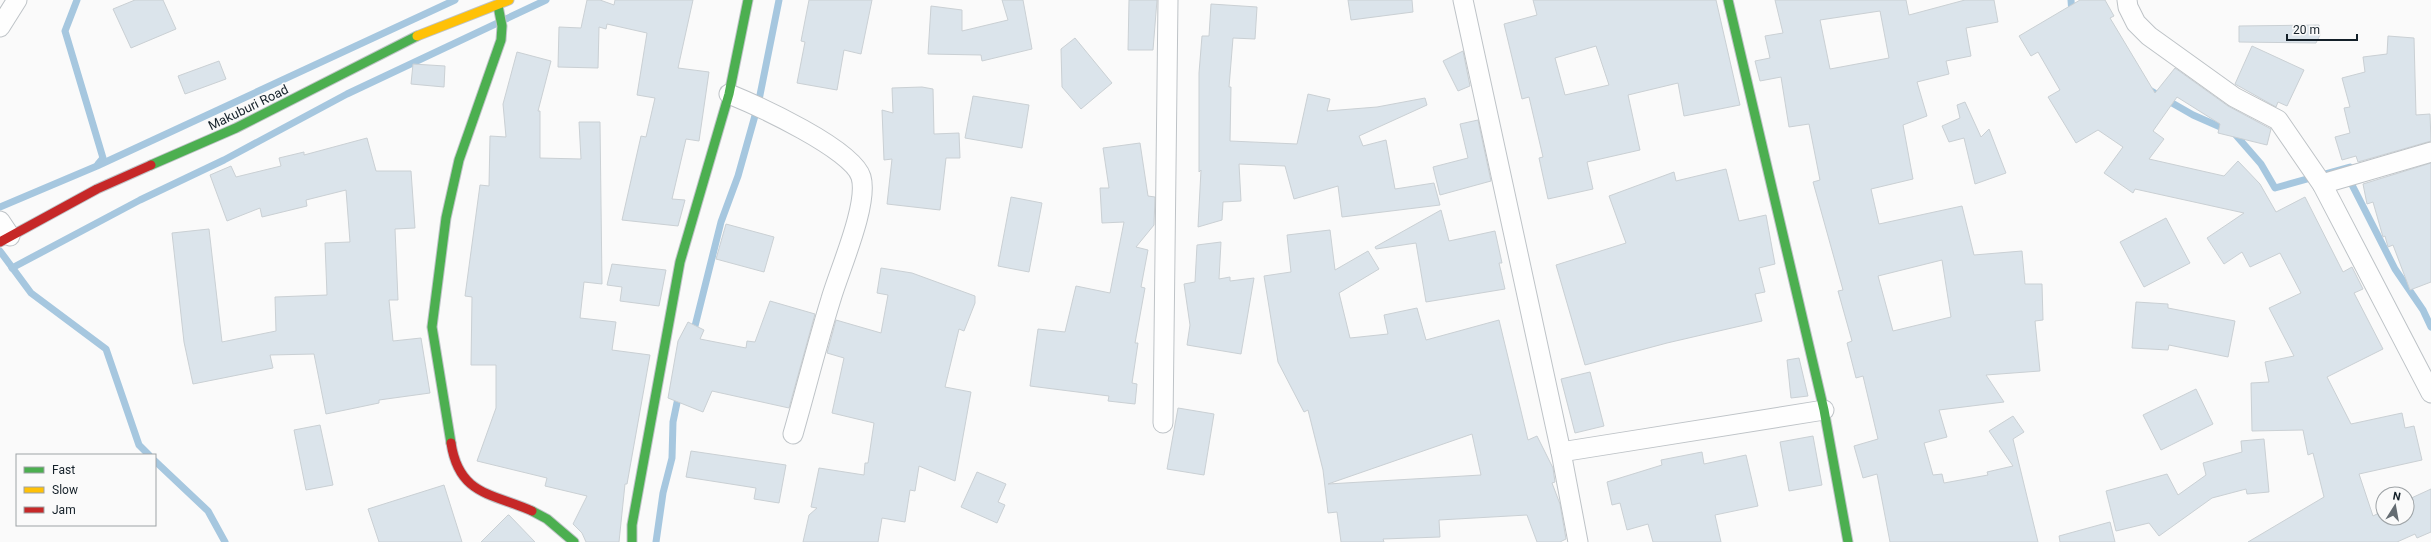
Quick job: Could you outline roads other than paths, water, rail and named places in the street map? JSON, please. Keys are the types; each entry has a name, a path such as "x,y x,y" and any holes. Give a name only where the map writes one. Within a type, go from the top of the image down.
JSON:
{"street":[{"path":"0,27 17,0"},
{"name":"Makuburi Road","path":"5,239 97,189 236,128 422,34 498,6 509,0"},
{"path":"632,542 632,525 680,262 729,94 748,0"},
{"path":"1163,423 1168,0"},
{"path":"1463,0 1561,452 1578,542"},
{"path":"1728,0 1824,410 1848,542"},
{"path":"2127,0 2128,7 2136,24 2149,36 2234,97 2278,120 2322,184 2431,393"},
{"path":"498,6 502,26 501,40 484,82 459,160 446,218 432,327 454,462 463,481 473,488 526,508 544,517 574,542"},
{"path":"729,94 758,105 815,135 854,166 861,176 863,191 854,229 831,299 793,434"},
{"path":"2322,184 2431,152"},
{"path":"0,221 5,239"},
{"path":"1561,452 1824,410"}],"waterway":[{"path":"77,0 65,31 103,158 98,164"},
{"path":"0,207 97,166 455,0"},
{"path":"12,268 140,200 224,160 347,94 546,0"},
{"path":"693,334 721,222 738,176 758,105 779,0"},
{"path":"2071,0 2072,14"},
{"path":"2146,88 2193,115 2234,133 2261,164 2275,188 2350,167"},
{"path":"2352,179 2349,179 2395,269 2423,310 2431,327"},
{"path":"0,251 31,293 106,349 139,445 148,454"},
{"path":"656,542 663,493 672,458 673,422 679,393"},
{"path":"156,462 208,511 225,542"}]}
